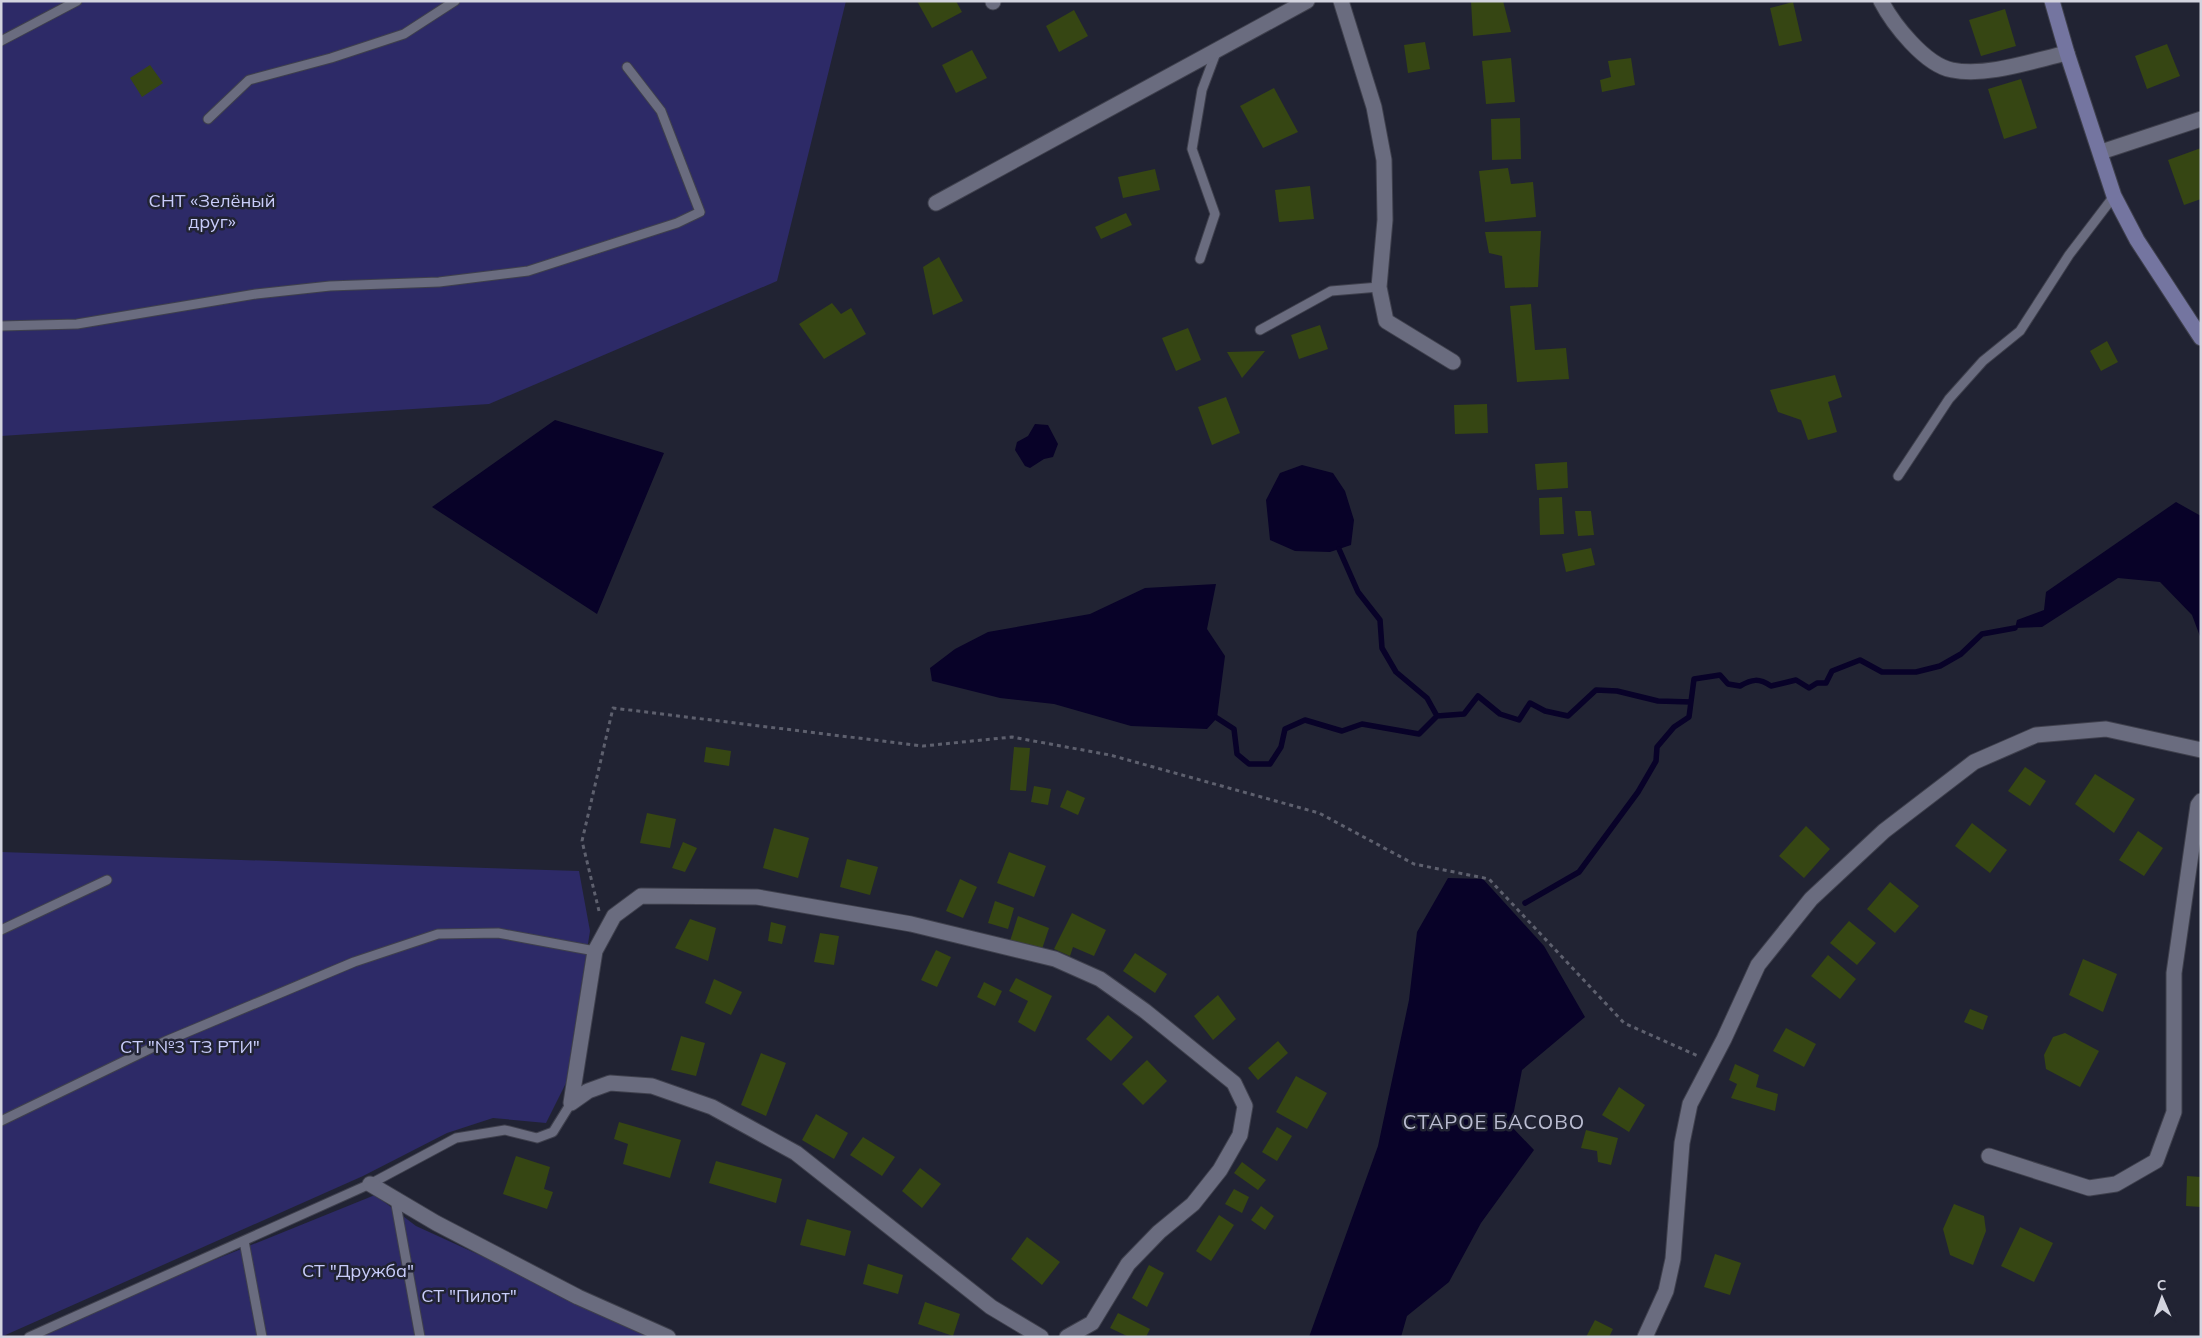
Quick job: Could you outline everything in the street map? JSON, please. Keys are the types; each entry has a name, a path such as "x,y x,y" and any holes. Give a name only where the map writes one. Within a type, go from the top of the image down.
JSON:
{"street":[{"path":"936,203 1307,1"},
{"path":"1341,1 1374,107 1384,160 1385,220 1379,287 1386,321 1453,362"},
{"path":"1881,1 1908,40 1931,60 1951,70 1969,71 2002,68 2067,53"},
{"path":"2052,1 2114,196 2137,240 2201,338"},
{"path":"2101,152 2201,119"},
{"path":"1645,1337 1666,1291 1673,1259 1682,1143 1690,1104 1712,1063 1758,965 1811,899 1884,831 1974,762 2036,735 2106,729 2201,750"},
{"path":"1989,1156 2089,1188 2116,1184 2156,1161 2174,1112 2174,973 2198,804 2201,801"},
{"path":"571,1103 595,951 614,916 641,896 757,897 921,927 1055,959 1100,979 1145,1011 1234,1083 1245,1106 1240,1135 1220,1170 1193,1204 1159,1232 1128,1264 1092,1323 1068,1337"},
{"path":"571,1103 588,1091 610,1083 652,1086 712,1107 796,1153 991,1307 1041,1337"},
{"path":"370,1184 436,1223 578,1297 668,1337"}],"lane":[{"path":"1,41 77,1"},
{"path":"208,119 249,80 331,58 404,34 455,1"},
{"path":"1200,259 1215,214 1192,149 1202,90 1218,50"},
{"path":"1,326 77,324 256,294 330,286 439,282 528,271 677,223 700,212 661,111 627,67"},
{"path":"1898,476 1950,399 1983,361 2020,331 2069,256 2114,196"},
{"path":"1260,330 1331,292 1379,287"},
{"path":"1,930 106,880"},
{"path":"1,1121 166,1041 354,962 438,934 498,933 595,951"},
{"path":"29,1337 370,1184 456,1138 505,1130 537,1138 553,1132 571,1103"},
{"path":"395,1199 420,1337"},
{"path":"244,1241 262,1337"}],"path":[{"path":"605,933 582,841 613,708 923,746 1012,737 1110,755 1319,813 1414,864 1489,879 1624,1023 1712,1063"}],"green space":[{"name":"СНТ «Зелёный друг»","path":"1,1 846,1 777,281 489,404 1,436"},
{"name":"СТ \"№3 ТЗ РТИ\"","path":"1,852 579,871 590,931 566,1083 546,1123 493,1118 447,1133 363,1176 1,1337"},
{"name":"СТ \"Дружба\"","path":"375,1195 416,1226 658,1337 32,1337 78,1315"}],"shaded area":[{"path":"555,420 664,453 597,614 432,507"},
{"path":"1035,424 1048,425 1058,444 1053,457 1044,459 1030,468 1025,466 1015,450 1017,442 1028,436"},
{"path":"1302,465 1333,473 1345,491 1354,520 1351,545 1330,552 1295,551 1270,540 1266,500 1280,473"},
{"path":"2176,502 2201,516 2201,639 2192,615 2160,582 2118,578 2042,627 2015,628 2017,620 2044,610 2046,592"},
{"path":"1216,584 1207,629 1225,656 1217,718 1207,729 1131,726 1054,704 1000,698 932,681 930,668 955,649 988,632 1090,614 1145,588"},
{"path":"1448,878 1483,879 1544,946 1585,1017 1522,1070 1511,1126 1534,1150 1481,1223 1449,1282 1407,1316 1401,1337 1309,1337 1378,1146 1409,1000 1417,932"}],"building":[{"path":"917,1 956,1 962,12 932,28"},
{"path":"1471,1 1503,1 1511,32 1473,36"},
{"path":"1793,2 1802,41 1779,46 1770,8"},
{"path":"2005,9 2016,46 1981,56 1969,20"},
{"path":"1074,10 1088,36 1059,52 1046,26"},
{"path":"1425,42 1430,69 1408,73 1404,45"},
{"path":"2167,44 2180,76 2147,89 2135,56"},
{"path":"972,50 987,78 956,93 942,65"},
{"path":"1511,58 1515,102 1486,104 1482,61"},
{"path":"1631,58 1635,85 1602,92 1600,80 1611,77 1608,61"},
{"path":"150,65 163,83 142,97 130,78"},
{"path":"2021,79 2037,128 2004,139 1988,89"},
{"path":"1274,88 1298,132 1263,148 1240,106"},
{"path":"1520,118 1521,159 1492,160 1491,119"},
{"path":"2201,148 2201,199 2184,205 2168,160"},
{"path":"1508,168 1511,184 1533,182 1536,217 1485,222 1479,171"},
{"path":"1155,169 1160,190 1123,198 1118,177"},
{"path":"1310,186 1314,219 1279,222 1275,190"},
{"path":"1126,213 1132,225 1101,239 1095,227"},
{"path":"1541,231 1538,287 1505,288 1502,256 1489,253 1485,232"},
{"path":"939,257 963,301 933,315 923,267"},
{"path":"832,303 841,314 851,308 866,334 824,359 799,324"},
{"path":"1531,304 1535,350 1566,348 1569,379 1517,382 1510,306"},
{"path":"1320,325 1328,349 1299,359 1291,335"},
{"path":"1188,328 1201,360 1176,371 1162,338"},
{"path":"2107,341 2118,362 2101,371 2090,351"},
{"path":"1265,351 1242,378 1227,352"},
{"path":"1835,375 1842,397 1828,402 1837,432 1808,440 1801,420 1778,412 1770,390"},
{"path":"1226,397 1240,433 1212,445 1198,407"},
{"path":"1487,404 1488,433 1455,434 1454,405"},
{"path":"1567,462 1568,488 1537,490 1535,464"},
{"path":"1562,497 1564,534 1540,535 1539,498"},
{"path":"1575,511 1591,511 1594,535 1578,536"},
{"path":"1591,548 1595,565 1566,572 1562,554"},
{"path":"706,747 731,751 729,766 704,762"},
{"path":"1014,747 1030,748 1026,791 1010,790"},
{"path":"2025,767 2046,781 2030,806 2008,791"},
{"path":"2095,774 2135,799 2114,833 2075,804"},
{"path":"1034,786 1051,789 1048,805 1031,802"},
{"path":"1067,790 1085,798 1078,815 1060,807"},
{"path":"647,813 676,819 670,848 640,843"},
{"path":"1972,823 2007,850 1990,873 1955,846"},
{"path":"1806,826 1830,849 1804,878 1779,856"},
{"path":"774,828 809,838 798,878 763,868"},
{"path":"2138,831 2163,848 2144,876 2119,860"},
{"path":"683,842 697,848 685,872 672,868"},
{"path":"1009,852 1046,866 1034,897 997,883"},
{"path":"847,859 878,867 870,895 840,887"},
{"path":"960,879 977,887 963,918 946,911"},
{"path":"1890,882 1919,906 1895,933 1867,909"},
{"path":"995,901 1014,908 1008,929 988,923"},
{"path":"1072,913 1106,930 1094,956 1073,947 1070,956 1054,949"},
{"path":"1018,916 1049,928 1041,952 1010,941"},
{"path":"690,919 716,928 708,961 675,948"},
{"path":"1849,921 1876,943 1857,965 1830,943"},
{"path":"771,922 786,926 782,944 768,941"},
{"path":"820,933 839,936 834,965 814,962"},
{"path":"936,950 951,957 937,987 921,980"},
{"path":"1135,953 1167,974 1155,993 1123,971"},
{"path":"1828,955 1856,979 1840,999 1811,976"},
{"path":"2083,959 2117,974 2103,1012 2069,995"},
{"path":"1016,978 1052,996 1035,1032 1018,1022 1028,1001 1009,991"},
{"path":"714,979 742,992 731,1015 705,1003"},
{"path":"984,982 1002,991 995,1006 977,997"},
{"path":"1218,995 1236,1019 1213,1040 1194,1016"},
{"path":"1970,1009 1988,1016 1983,1030 1964,1022"},
{"path":"1108,1015 1133,1037 1111,1061 1086,1039"},
{"path":"1786,1028 1816,1044 1804,1067 1773,1051"},
{"path":"2065,1033 2099,1051 2080,1087 2046,1069 2044,1055 2053,1037"},
{"path":"681,1036 705,1043 696,1076 671,1070"},
{"path":"1278,1041 1288,1053 1258,1080 1248,1068"},
{"path":"761,1053 786,1063 766,1116 741,1105"},
{"path":"1147,1060 1167,1081 1143,1105 1122,1084"},
{"path":"1735,1064 1759,1075 1756,1087 1778,1094 1775,1111 1731,1098 1737,1084 1729,1080"},
{"path":"1296,1076 1327,1093 1307,1129 1276,1112"},
{"path":"1619,1087 1645,1105 1629,1132 1602,1115"},
{"path":"816,1114 848,1133 834,1159 802,1140"},
{"path":"619,1122 681,1140 670,1178 623,1164 628,1144 614,1139"},
{"path":"1277,1127 1292,1136 1277,1161 1262,1152"},
{"path":"1586,1130 1618,1138 1611,1165 1598,1162 1597,1151 1581,1148"},
{"path":"863,1137 895,1157 882,1176 850,1155"},
{"path":"516,1156 550,1167 544,1189 553,1192 547,1209 503,1194"},
{"path":"716,1161 782,1179 776,1203 709,1183"},
{"path":"1242,1162 1266,1180 1258,1190 1234,1173"},
{"path":"920,1168 941,1184 922,1208 902,1191"},
{"path":"2187,1176 2201,1177 2201,1207 2186,1206"},
{"path":"1234,1189 1249,1197 1242,1213 1225,1204"},
{"path":"1954,1204 1984,1216 1986,1231 1973,1265 1950,1255 1943,1229"},
{"path":"1261,1206 1274,1216 1265,1230 1251,1220"},
{"path":"1219,1215 1234,1225 1211,1261 1196,1251"},
{"path":"807,1219 851,1231 845,1256 800,1245"},
{"path":"2020,1227 2053,1243 2034,1282 2001,1266"},
{"path":"1027,1237 1060,1262 1042,1285 1011,1259"},
{"path":"1715,1254 1741,1263 1730,1295 1704,1287"},
{"path":"868,1264 903,1275 898,1294 863,1284"},
{"path":"1149,1265 1164,1273 1147,1307 1132,1298"},
{"path":"925,1302 960,1314 953,1336 918,1324"},
{"path":"1118,1313 1150,1329 1146,1337 1129,1337 1110,1328"},
{"path":"1595,1320 1613,1329 1609,1337 1586,1337"}],"waterway":[{"path":"1339,549 1358,592 1380,620 1382,648 1396,672 1427,698 1437,716"},
{"path":"1525,903 1579,872 1638,792 1656,761 1657,747 1674,727 1689,717 1694,679 1720,675 1728,684 1740,686 1755,680 1771,686 1796,680 1809,688 1817,683 1826,683 1832,671 1860,660 1882,672 1916,672 1940,666 1961,654 1982,634 2015,628"},
{"path":"1217,718 1234,729 1237,754 1249,764 1270,764 1281,747 1285,729 1305,720 1342,731 1362,724 1419,734 1437,716 1464,714 1478,696 1500,714 1519,720 1530,703 1545,711 1568,716 1596,690 1617,691 1658,701 1691,702"}],"district":[{"name":"СТАРОЕ БАСОВО","path":"1494,1122"}],"park label":[{"name":"СТ \"Пилот\"","path":"469,1296"}]}
